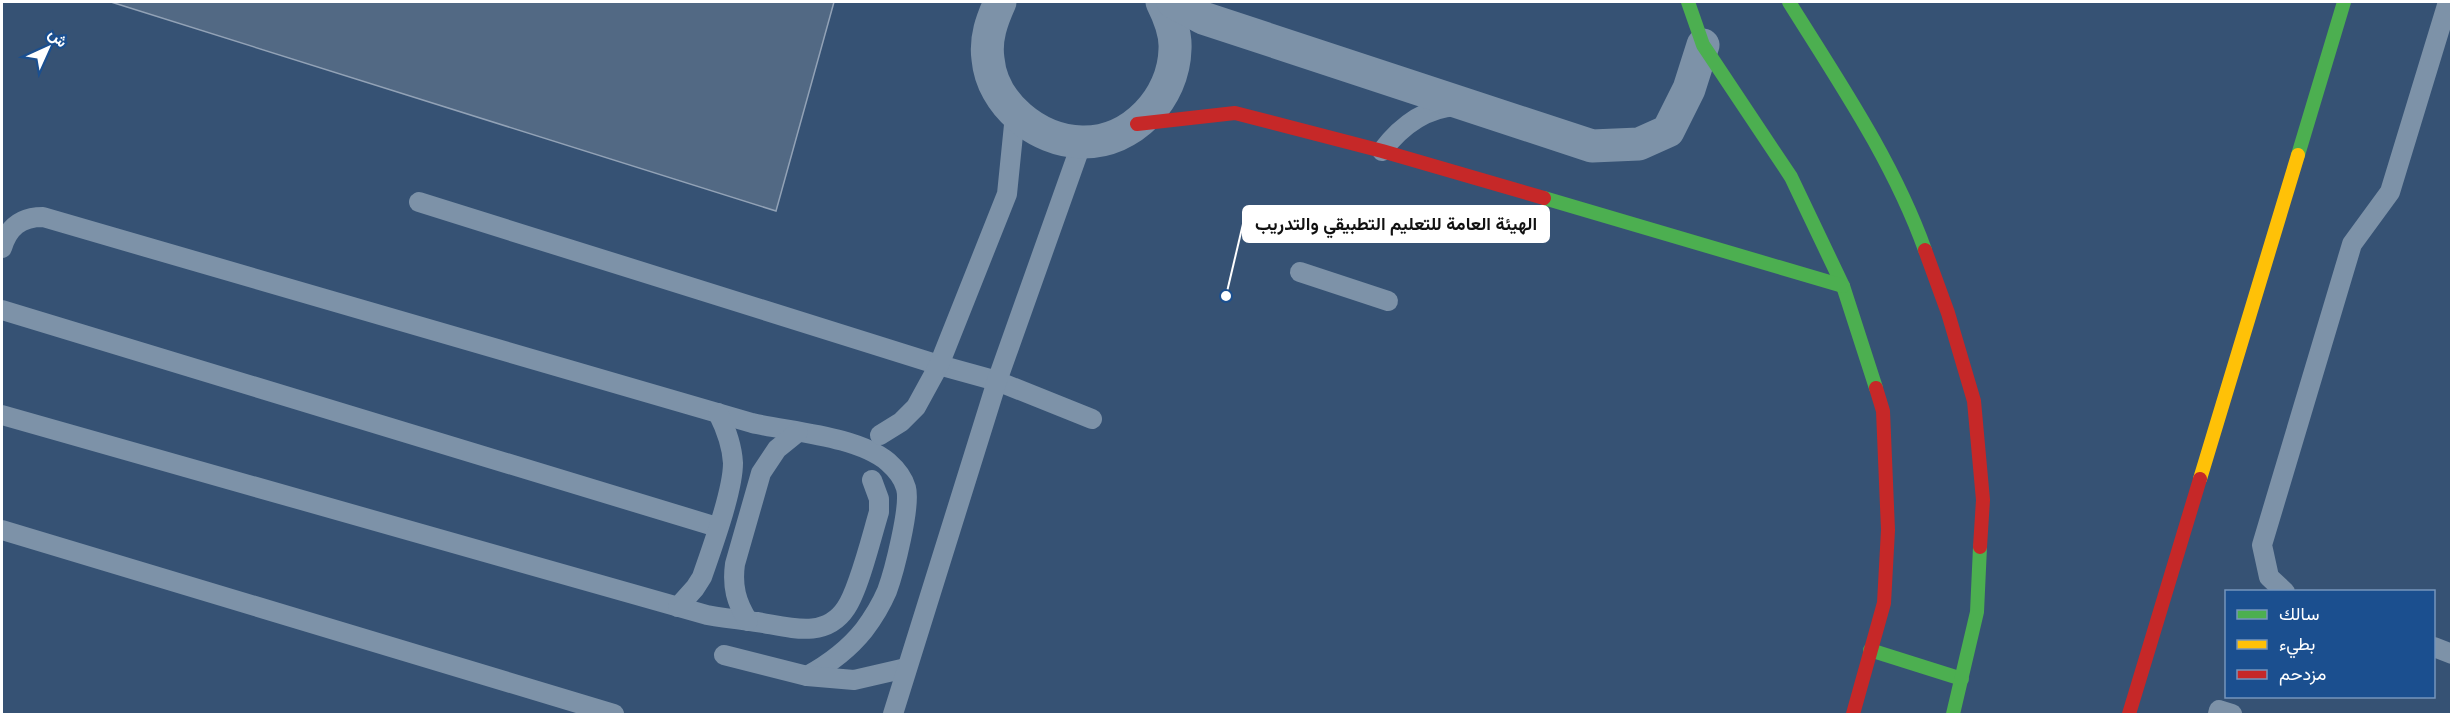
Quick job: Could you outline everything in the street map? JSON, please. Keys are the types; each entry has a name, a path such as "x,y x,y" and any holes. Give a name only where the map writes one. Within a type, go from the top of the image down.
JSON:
{"street":[{"path":"1000,2 989,28 988,59 997,89 1015,115 1046,135 1082,142 1111,137 1137,124 1158,103 1171,77 1175,48 1171,20 1162,2"},
{"path":"1173,2 1203,18 1592,146 1639,144 1668,131 1689,89 1703,45"},
{"path":"1688,2 1703,45 1791,177 1843,286 1883,411 1888,530 1884,603 1853,714"},
{"path":"1789,2 1870,131"},
{"path":"2129,714 2344,2"},
{"path":"1832,45 1870,131 1917,227 1948,313 1974,401 1983,500 1977,612 1953,714"},
{"path":"1137,124 1235,113 1382,150 1843,286"},
{"path":"1870,650 1962,679"}],"lane":[{"path":"2284,590 2269,577 2262,544 2352,244 2390,192 2448,2"},
{"path":"1382,150 1395,134 1428,112 1448,106 1468,105"},
{"path":"880,435 901,422 916,406 939,366 1007,194 1015,115"},
{"path":"893,714 997,381 1082,142"},
{"path":"419,202 939,366 997,381 1092,419"},
{"path":"2,248 13,226 32,217 43,217 718,413 778,429 834,439 868,451 885,460 898,472 906,487 908,504 888,589 877,610 848,648 829,664 807,676"},
{"path":"1300,272 1388,301"},
{"path":"2,310 717,527"},
{"path":"678,607 702,576 731,482 733,464 731,446 718,413"},
{"path":"2,415 707,615 799,630 815,629 830,624 839,617 852,598 879,512 879,499 872,480"},
{"path":"748,621 735,594 733,579 735,564 761,473 777,449 798,432"},
{"path":"2,530 614,714"},
{"path":"2435,648 2451,654"},
{"path":"724,656 807,676 854,680 906,668"},
{"path":"2218,714 2219,711 2232,714"}],"building":[{"path":"111,2 834,2 776,211"}],"traffic: fast":[{"path":"1688,2 1703,45 1791,177 1843,286 1876,388"},
{"path":"1789,2 1864,123 1897,185 1925,250"},
{"path":"2298,155 2344,2"},
{"path":"1544,198 1843,286"},
{"path":"1953,714 1977,612 1980,547"},
{"path":"1870,650 1962,679"}],"traffic: slow":[{"path":"2200,479 2298,155"}],"traffic: jam":[{"path":"1137,124 1235,113 1382,151 1544,198"},
{"path":"1925,250 1948,313 1974,401 1983,500 1980,547"},
{"path":"1853,714 1884,603 1888,530 1883,411 1876,388"},
{"path":"2129,714 2200,479"}],"place":[{"name":"الهيئة العامة للتعليم التطبيقي والتدريب","path":"1226,296"}]}
